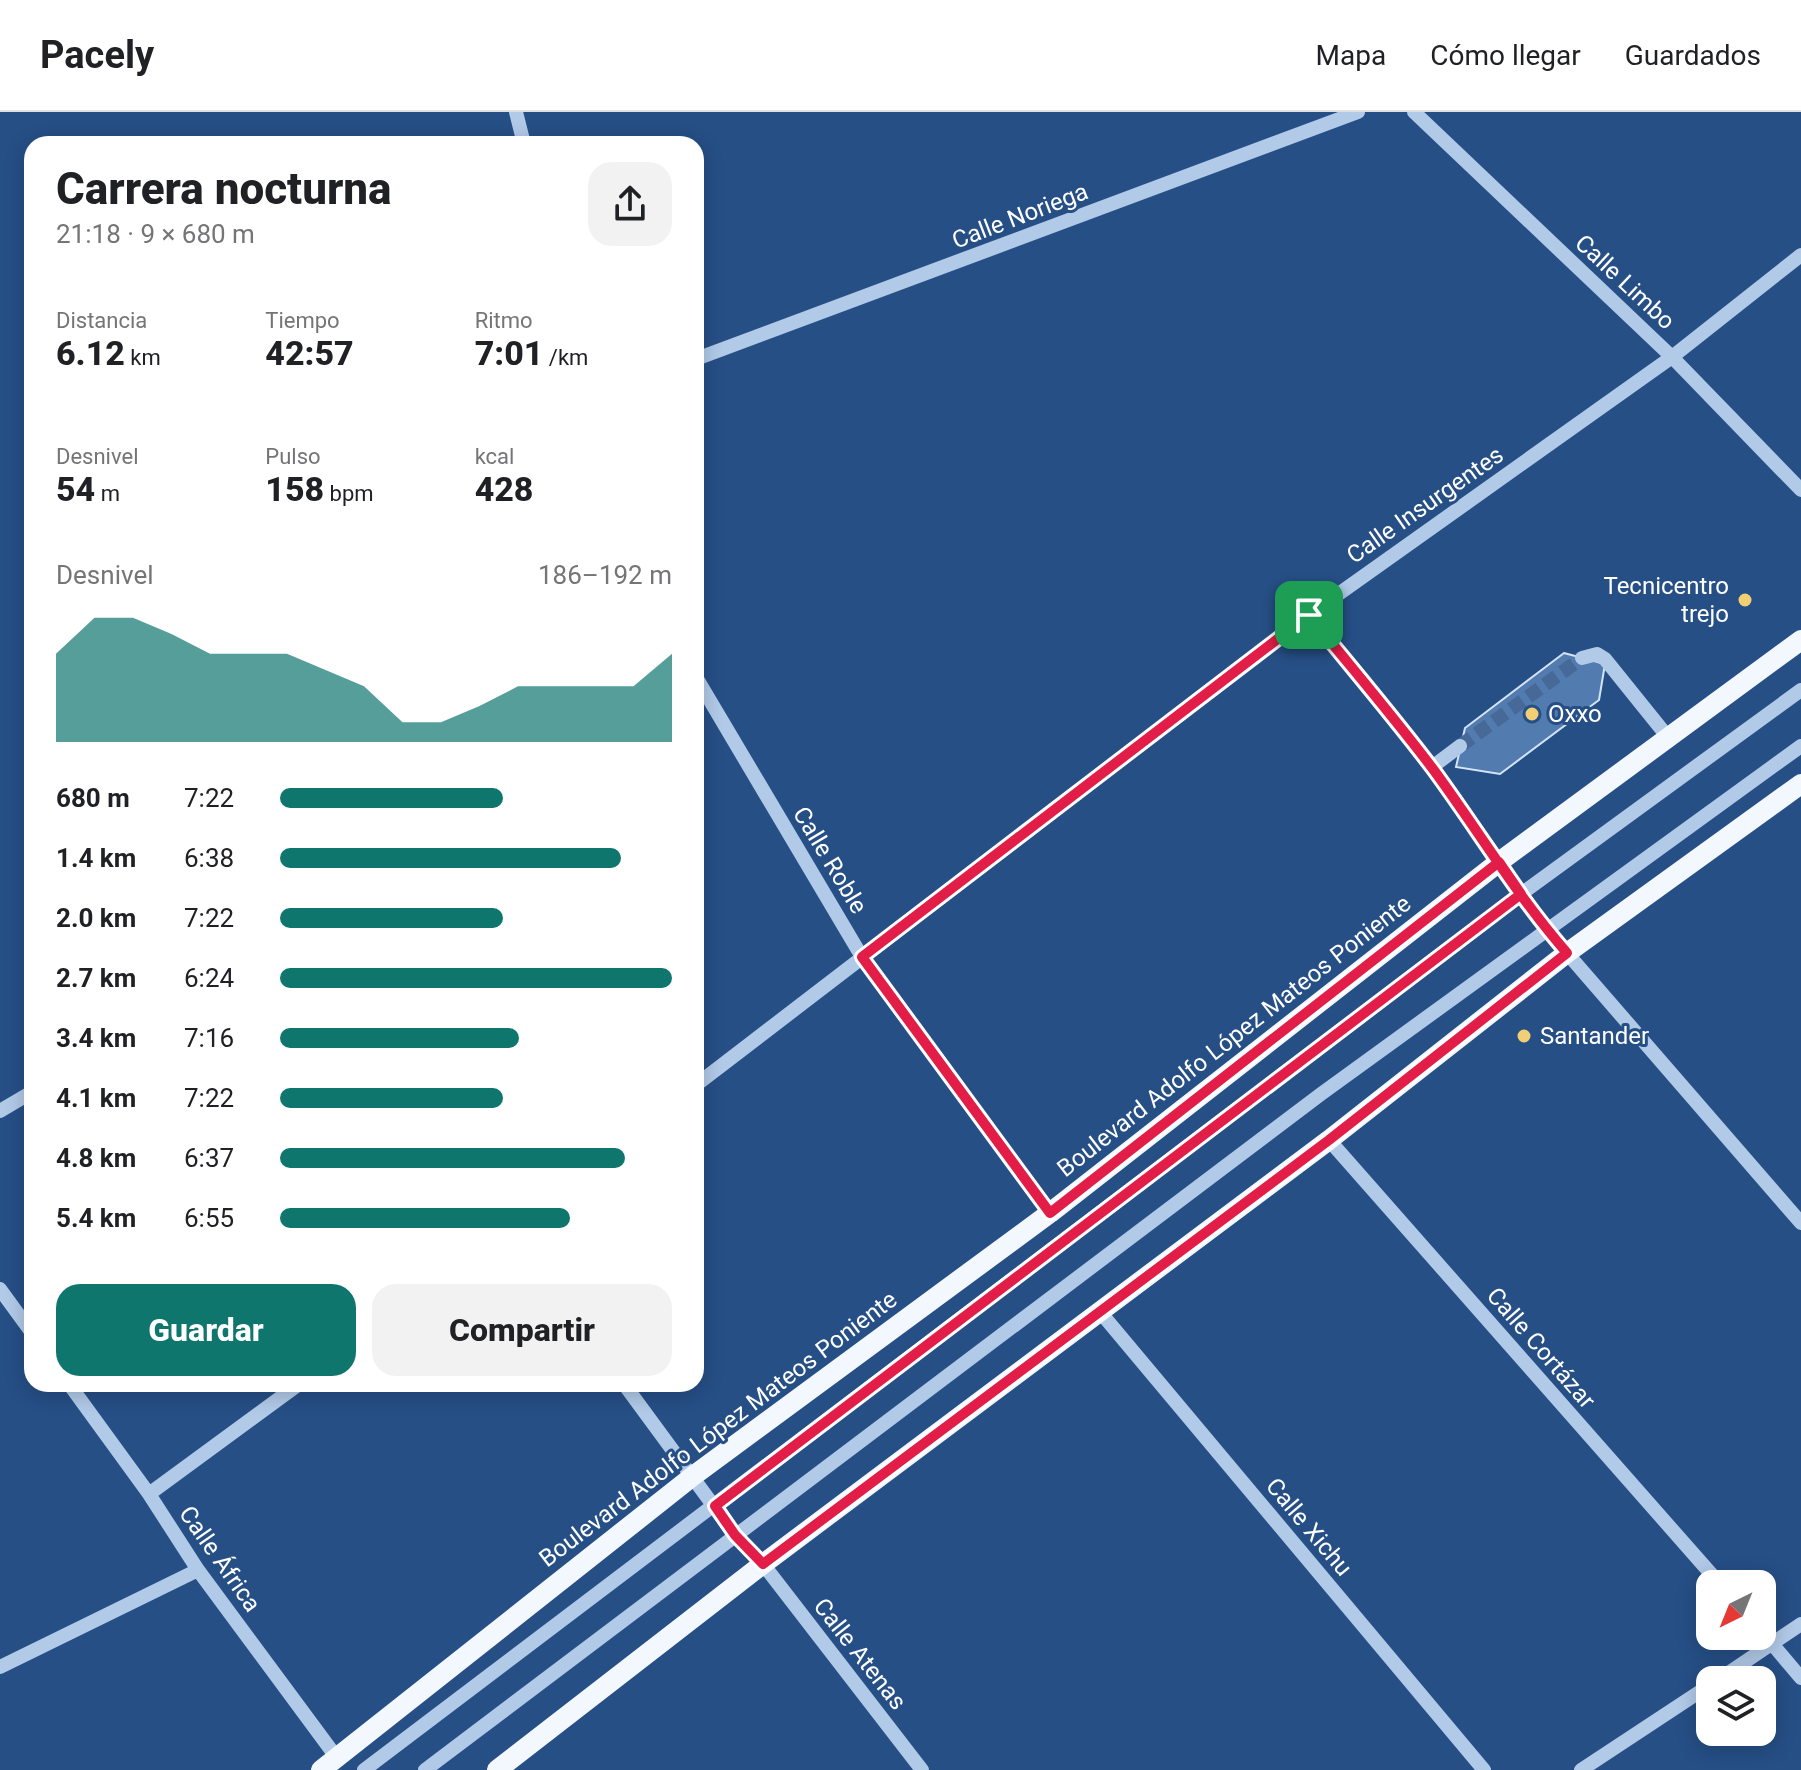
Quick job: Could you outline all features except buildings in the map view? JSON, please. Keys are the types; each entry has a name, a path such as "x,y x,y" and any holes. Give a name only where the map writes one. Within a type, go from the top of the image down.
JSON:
{"main road":[{"name":"Boulevard Adolfo López Mateos Poniente","path":"329,1764 693,1476 1050,1213 1499,862 1801,640"},
{"path":"497,1770 763,1564 1329,1140 1567,953 1801,784"}],"street":[{"path":"516,112 522,136"},
{"name":"Calle Noriega","path":"704,356 1358,112"},
{"name":"Calle Limbo","path":"1414,112 1672,357 1801,490"},
{"name":"Calle Insurgentes","path":"704,1079 1309,615 1672,357 1801,255"},
{"path":"1309,615 1432,767 1547,930 1801,1223"},
{"path":"1582,658 1597,654 1605,659 1667,736"},
{"name":"Calle Roble","path":"704,690 862,957 1050,1213"},
{"path":"364,1770 1521,894 1801,690"},
{"path":"1432,767 1460,746"},
{"path":"425,1770 1321,1094 1801,746"},
{"path":"0,1111 24,1097"},
{"name":"Calle Cortázar","path":"1329,1140 1708,1570"},
{"path":"0,1289 24,1322"},
{"name":"Calle Xichu","path":"1101,1313 1484,1770"},
{"name":"Calle África","path":"75,1392 149,1494 329,1764"},
{"path":"149,1494 288,1392"},
{"name":"Calle Atenas","path":"630,1392 735,1535 763,1564 922,1770"},
{"path":"0,1667 198,1570"},
{"path":"1776,1642 1801,1624"},
{"path":"1776,1648 1801,1678"},
{"path":"1739,1666 1764,1650"},
{"path":"1581,1770 1696,1694"}],"tunnel":[{"path":"1460,746 1582,658"}],"place":[{"name":"Tecnicentro trejo","path":"1745,600"},
{"name":"Oxxo","path":"1532,714"},
{"name":"Santander","path":"1524,1036"}],"route":[{"path":"1309,615 1432,767 1547,930 1567,953 1329,1140 763,1564 735,1535 715,1506 1521,894 1499,862 1050,1213 862,957 1309,615"}]}
